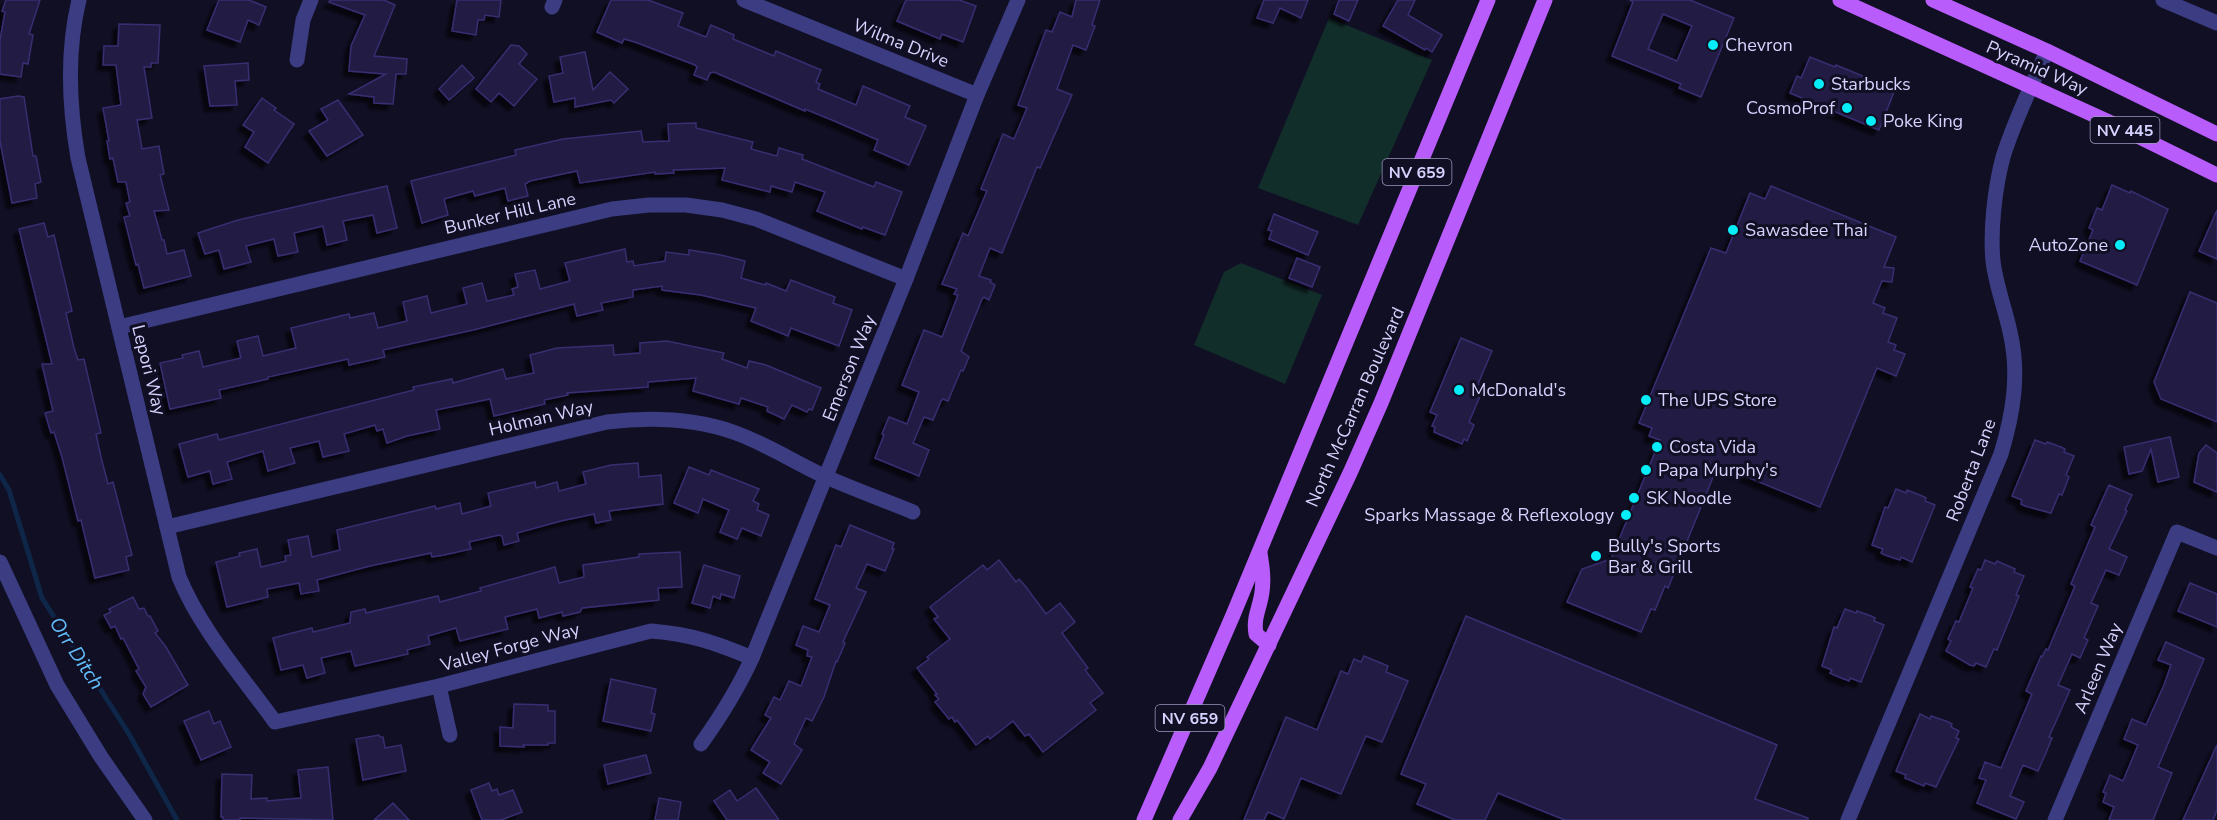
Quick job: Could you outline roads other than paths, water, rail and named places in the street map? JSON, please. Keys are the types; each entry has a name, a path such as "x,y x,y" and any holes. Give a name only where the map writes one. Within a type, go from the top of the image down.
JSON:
{"main road":[{"name":"North McCarran Boulevard","path":"1180,820 1210,768 1381,402 1545,0"},
{"name":"Pyramid Way","path":"1840,0 2107,121 2217,175"},
{"name":"Pyramid Way","path":"1933,0 2047,51 2217,134"},
{"name":"North McCarran Boulevard","path":"1144,820 1260,550 1484,5"},
{"path":"1260,550 1262,593 1254,621 1256,634 1269,645"}],"street":[{"name":"Lepori Way","path":"79,0 72,41 69,81 71,119 78,158 179,577 189,601 204,624 275,722"},
{"path":"297,60 303,20 311,0"},
{"name":"Wilma Drive","path":"744,0 977,94"},
{"name":"Emerson Way","path":"701,744 722,715 752,658 906,279 977,94 1018,0"},
{"path":"2163,0 2217,23"},
{"name":"Roberta Lane","path":"1848,820 2001,454 2010,426 2015,363 1993,261 1992,232 2003,157 2047,51"},
{"name":"Bunker Hill Lane","path":"118,327 612,209 649,205 686,205 722,210 756,219 906,279"},
{"name":"Holman Way","path":"167,527 607,422 638,419 692,422 735,432 825,477 913,513"},
{"name":"Arleen Way","path":"2055,820 2177,532 2217,548"},
{"path":"0,562 57,685 101,757 145,820"},
{"name":"Valley Forge Way","path":"275,722 439,686 651,631 682,634 708,640 752,658"},
{"path":"439,686 450,735"}],"waterway":[{"name":"Orr Ditch","path":"0,475 9,490 42,598 129,734 177,820"}],"place":[{"name":"Chevron","path":"1713,45"},
{"name":"Starbucks","path":"1819,84"},
{"name":"CosmoProf","path":"1847,108"},
{"name":"Poke King","path":"1871,121"},
{"name":"Sawasdee Thai","path":"1733,230"},
{"name":"AutoZone","path":"2120,245"},
{"name":"McDonald's","path":"1459,390"},
{"name":"The UPS Store","path":"1646,400"},
{"name":"Costa Vida","path":"1657,447"},
{"name":"Papa Murphy's","path":"1646,470"},
{"name":"SK Noodle","path":"1634,498"},
{"name":"Sparks Massage & Reflexology","path":"1626,515"},
{"name":"Bully's Sports Bar & Grill","path":"1596,556"}]}
